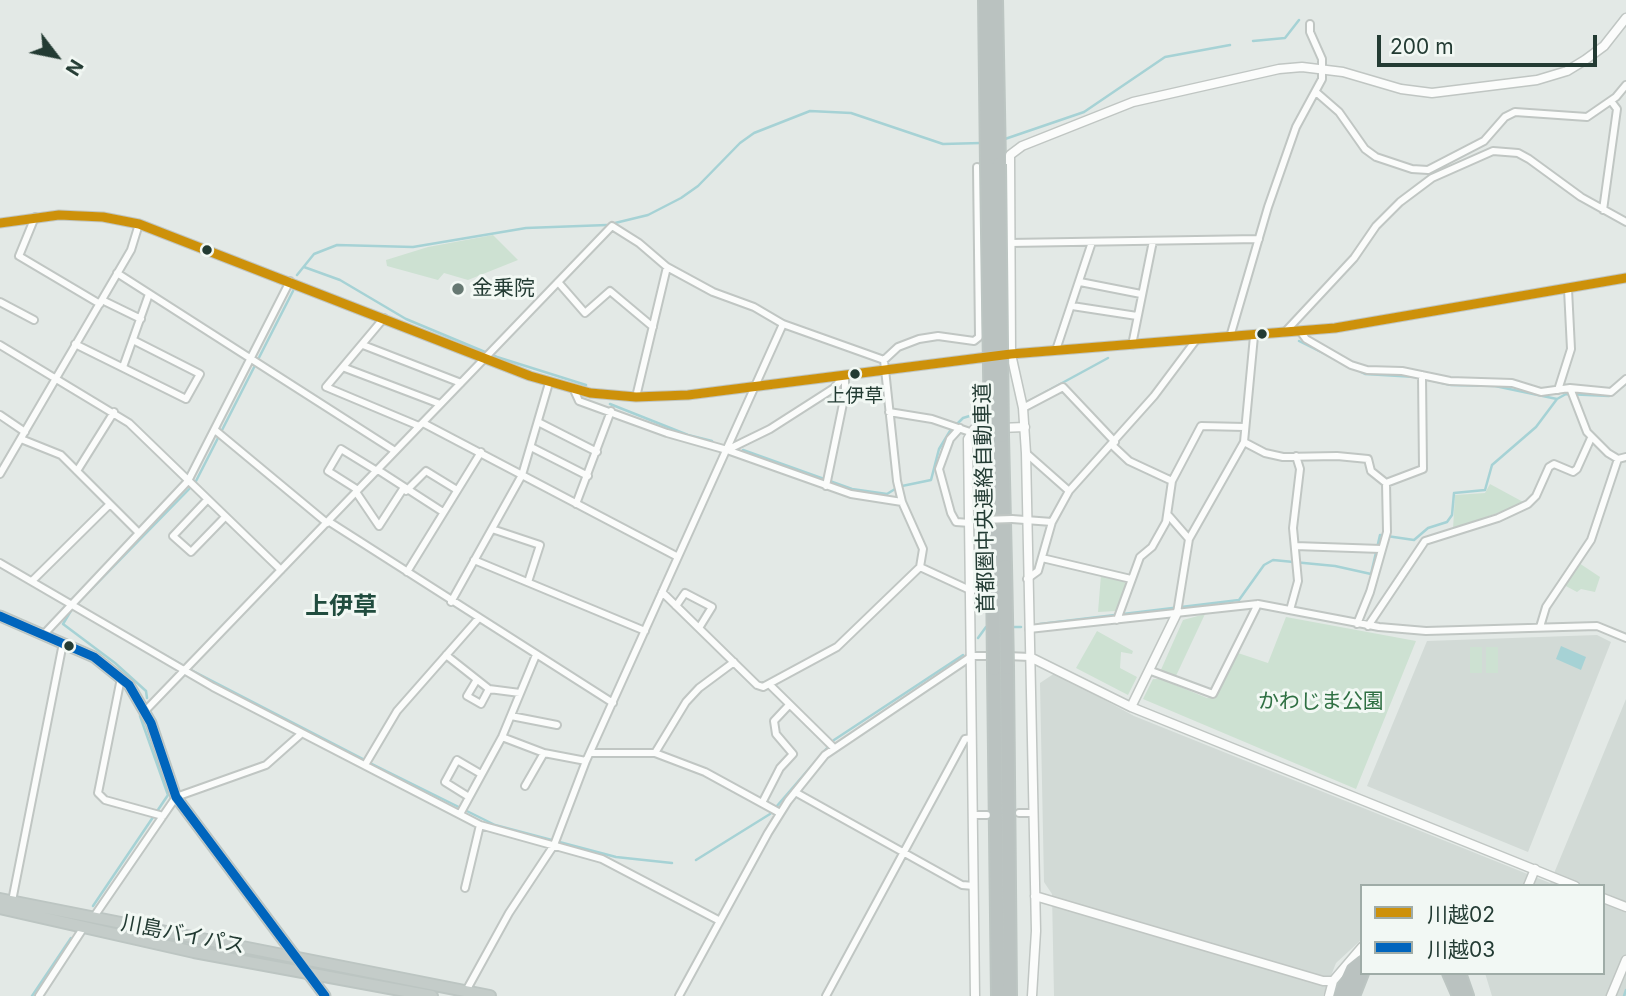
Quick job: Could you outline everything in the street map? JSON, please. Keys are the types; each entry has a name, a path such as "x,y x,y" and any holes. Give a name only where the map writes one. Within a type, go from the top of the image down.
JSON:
{"highway":[{"name":"首都圏中央連絡自動車道","path":"985,0 999,566 997,992"},
{"name":"首都圏中央連絡自動車道","path":"996,0 997,436"},
{"name":"首都圏中央連絡自動車道","path":"1000,669 1013,996"},
{"name":"川島バイパス","path":"0,899 199,936 299,960 490,996"},
{"name":"川島バイパス","path":"0,908 309,975 432,996"},
{"path":"1340,996 1352,969 1360,963"},
{"path":"1353,996 1361,975"},
{"path":"1450,975 1459,996"},
{"path":"1460,975 1467,996"}],"main road":[{"path":"0,615 94,657 121,678 146,710 176,797 325,996"}],"street":[{"path":"1032,996 1035,896 1026,453 1023,408 1011,354 1010,155 1022,146 1133,102 1279,69 1324,69 1424,93 1449,93 1537,80 1567,71 1585,60 1604,46 1626,18"},
{"path":"1230,337 1296,127 1316,92 1324,69 1310,32 1310,24"},
{"path":"1316,92 1339,111 1365,149 1376,157 1412,169 1428,170 1474,148 1486,140 1505,117 1515,112 1587,117 1611,101 1626,85"},
{"path":"1602,210 1617,109 1611,101"},
{"path":"1285,332 1354,258 1376,226 1400,202 1432,178 1493,151 1517,153 1543,167 1602,210 1626,222"},
{"path":"885,365 911,341 938,336 974,341 979,337 977,167"},
{"path":"977,177 1008,169"},
{"path":"1428,170 1432,178"},
{"path":"0,223 36,217 86,215 139,224 487,355 549,383 574,390 636,397 845,376 885,365 1374,323 1626,278"},
{"path":"36,217 19,256 101,302 141,319"},
{"path":"0,474 131,250 139,224"},
{"path":"146,710 612,226 639,243 667,267 713,292 754,307 783,324 885,365"},
{"path":"1009,243 1259,239"},
{"path":"1132,345 1153,241"},
{"path":"1056,350 1092,242"},
{"path":"636,397 667,267"},
{"path":"117,274 395,451"},
{"path":"45,633 138,532 191,483 254,362 290,281"},
{"path":"558,282 585,313 610,291 653,327"},
{"path":"1080,282 1141,294"},
{"path":"1558,390 1571,349 1568,289"},
{"path":"123,367 149,294"},
{"path":"0,302 34,320"},
{"path":"1072,306 1137,316"},
{"path":"384,318 345,368 326,387 421,424 481,452 678,557"},
{"path":"466,991 509,913 554,845 586,761 783,324"},
{"path":"1300,331 1306,339 1358,368 1450,381 1512,383 1541,392 1570,388 1611,392 1626,380"},
{"path":"1131,707 1151,671 1177,613 1189,539 1244,442 1254,335"},
{"path":"75,344 186,399 200,374 133,340"},
{"path":"1027,579 1038,571 1052,522 1069,491 1114,444 1196,340"},
{"path":"0,345 114,412 281,570"},
{"path":"363,345 461,383"},
{"path":"662,592 757,685 770,685 837,647 920,567 923,549 902,502 885,365"},
{"path":"345,368 440,404"},
{"path":"1385,483 1419,473 1423,469 1422,375"},
{"path":"727,450 770,429 834,388 845,376"},
{"path":"826,483 845,394 845,376"},
{"path":"451,602 522,475 549,383"},
{"path":"1023,408 1063,387 1129,461 1172,481"},
{"path":"1540,627 1546,607 1591,540 1622,458 1591,438 1570,388"},
{"path":"574,390 579,401 667,433 727,450 851,494 902,502"},
{"path":"576,504 611,411"},
{"path":"77,471 114,412"},
{"path":"889,412 956,426 970,432 984,427 1025,427"},
{"path":"0,415 25,432"},
{"path":"538,422 597,452"},
{"path":"956,426 939,469 956,522 1012,519 1052,522"},
{"path":"1119,616 1140,557 1152,547 1169,516 1172,481 1201,426 1245,428"},
{"path":"218,432 328,522 613,703"},
{"path":"970,432 975,996"},
{"path":"1368,626 1425,541 1498,518 1528,504 1536,496 1549,467 1554,464 1573,472 1577,469 1591,438"},
{"path":"21,439 56,453 138,532"},
{"path":"1244,442 1265,453 1368,459 1371,471 1385,483 1388,518 1370,592 1357,624"},
{"path":"531,447 588,476"},
{"path":"443,512 405,490 341,449 328,471 357,491 379,526 405,490 426,471 457,490"},
{"path":"407,572 481,452"},
{"path":"1026,453 1069,491"},
{"path":"1290,610 1298,581 1293,528 1300,469 1296,456"},
{"path":"207,500 173,536 191,552 225,517"},
{"path":"32,581 110,504"},
{"path":"1169,516 1189,539"},
{"path":"492,529 540,545 528,582"},
{"path":"1295,546 1381,549"},
{"path":"1042,558 1131,579"},
{"path":"474,560 645,631"},
{"path":"0,563 184,670 481,825 621,867 720,921"},
{"path":"920,567 972,591"},
{"path":"676,606 685,593 712,607 699,628"},
{"path":"1029,629 1119,616 1258,604 1368,626 1426,631 1597,626 1624,634"},
{"path":"1151,671 1213,694 1258,604"},
{"path":"365,765 397,711 478,619"},
{"path":"12,901 63,641"},
{"path":"446,655 489,689 520,692"},
{"path":"460,814 502,737 536,655"},
{"path":"679,996 780,813 833,747 972,656 1030,657 1131,707 1570,884"},
{"path":"655,753 686,702 699,688 734,662"},
{"path":"121,678 98,793 105,800 163,816"},
{"path":"476,681 467,696 481,704 489,689"},
{"path":"770,685 833,747"},
{"path":"762,803 775,776 793,754 776,734 774,721 789,705"},
{"path":"511,716 557,725"},
{"path":"93,918 176,797 266,765 302,733"},
{"path":"502,737 544,753 586,761"},
{"path":"826,996 965,739 972,738"},
{"path":"525,786 544,753"},
{"path":"590,753 655,753 705,772 780,813"},
{"path":"469,796 445,782 457,760 481,774"},
{"path":"795,792 962,885 974,886"},
{"path":"1019,813 1033,813"},
{"path":"973,815 987,814"},
{"path":"465,888 481,825"},
{"path":"1529,884 1535,869"},
{"path":"1035,896 1323,981 1333,981"},
{"path":"1605,899 1626,907"},
{"path":"39,996 84,927"},
{"path":"1329,996 1333,981 1360,949"},
{"path":"1611,996 1626,960"}],"shaded area":[{"path":"1597,635 1611,642 1528,852 1367,786 1427,641"},
{"path":"1055,673 1134,716 1550,883 1626,699 1626,996 1492,996 1486,975 1605,975 1605,884 1360,884 1360,941 1336,963 1323,996 1054,996 1052,894 1044,882 1040,683"}],"green space":[{"path":"493,235 518,260 468,280 444,273 438,280 387,266 386,260 428,247"},
{"path":"1490,484 1525,503 1453,529 1455,495 1485,493"},
{"path":"1579,563 1600,577 1595,592 1581,589 1577,592 1564,585"},
{"path":"1101,575 1127,583 1116,611 1098,612"},
{"path":"1205,614 1175,678 1160,672 1183,620"},
{"name":"かわじま公園","path":"1286,617 1416,641 1356,789 1143,699 1153,679 1161,679 1207,698 1217,695 1238,653 1268,663"},
{"path":"1097,631 1133,651 1132,654 1121,652 1120,668 1137,677 1128,695 1076,668"},
{"path":"1470,647 1482,647 1482,673 1470,673"},
{"path":"1486,647 1498,647 1498,673 1486,673"}],"water":[{"path":"1561,646 1586,657 1581,670 1556,659"}],"waterway":[{"path":"1253,41 1285,38 1299,20"},
{"path":"1002,140 1084,112 1165,57 1230,45"},
{"path":"615,223 648,215 681,198 698,186 740,143 754,133 810,111 851,113 943,144 981,143"},
{"path":"297,275 314,254 337,245 413,247 526,228 607,225"},
{"path":"304,267 340,280 406,319 497,357 586,385"},
{"path":"147,698 146,691 115,663 63,624 72,609 195,483 293,291"},
{"path":"1299,341 1365,374 1416,377 1451,385 1495,386 1557,399 1566,394 1609,396 1626,384"},
{"path":"1029,401 1108,358"},
{"path":"1040,624 1239,600 1264,565 1273,560 1335,566 1371,574 1380,535 1414,540 1428,528 1447,522 1452,515 1454,493 1485,490 1492,465 1536,427 1557,399"},
{"path":"610,404 688,435 712,441"},
{"path":"902,486 931,480 939,449 950,431 963,418 976,414"},
{"path":"743,450 852,489 887,494 895,489"},
{"path":"978,638 986,627 991,627"},
{"path":"1012,627 1021,627"},
{"path":"163,654 182,665"},
{"path":"696,860 770,814 834,740 963,655"},
{"path":"191,670 363,759"},
{"path":"93,906 168,795 140,716"},
{"path":"370,763 495,825 616,857 672,863"},
{"path":"32,996 71,938"},
{"path":"1624,996 1626,990"}],"transit line":[{"name":"川越02","path":"0,223 59,215 103,217 139,224 530,376 590,393 636,397 688,395 1011,354 1335,328 1626,278"},
{"name":"川越03","path":"0,616 94,657 129,685 151,723 176,797 325,996"}],"place":[{"name":"金乗院","path":"458,289"},
{"name":"上伊草","path":"855,374"}],"district":[{"name":"上伊草","path":"341,607"}]}
